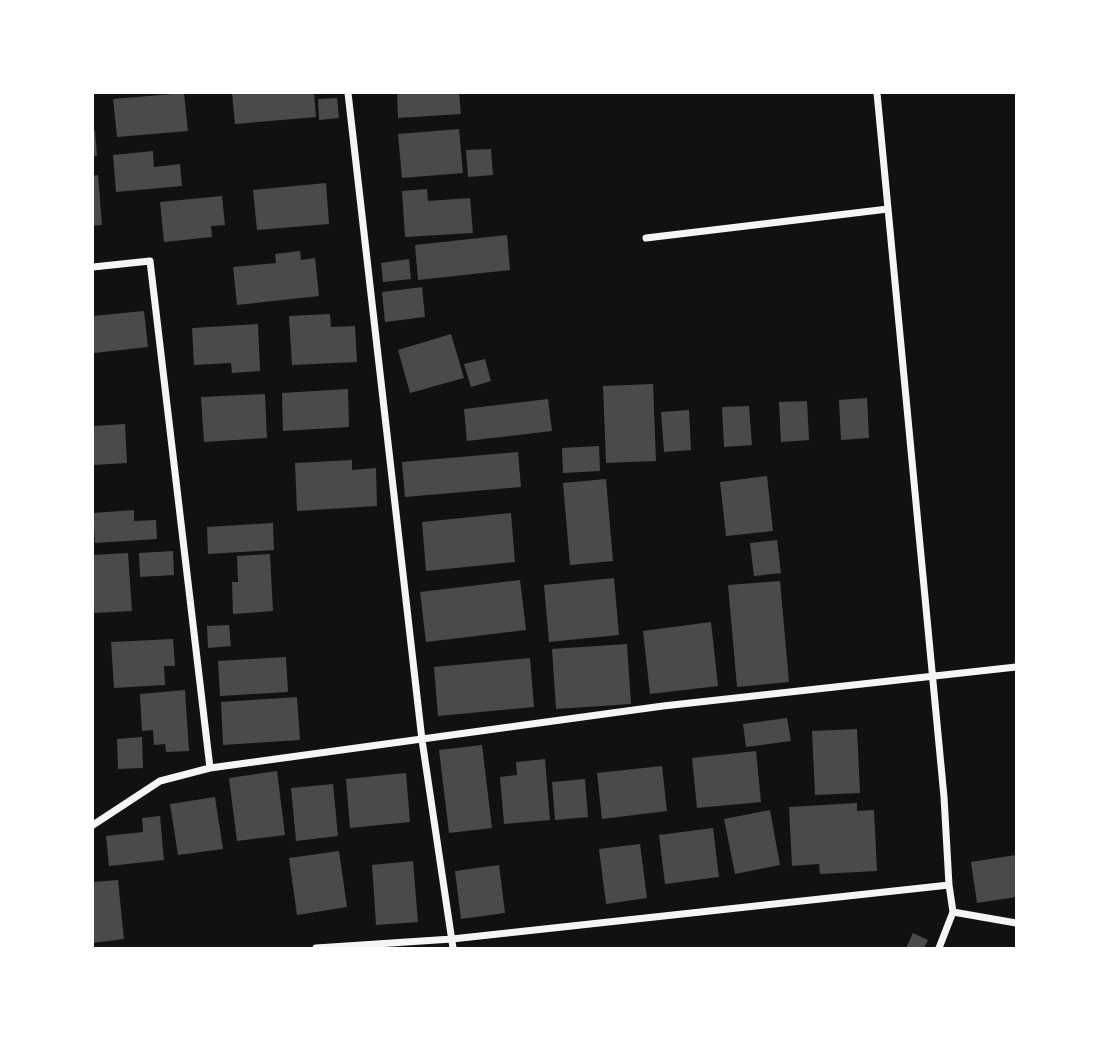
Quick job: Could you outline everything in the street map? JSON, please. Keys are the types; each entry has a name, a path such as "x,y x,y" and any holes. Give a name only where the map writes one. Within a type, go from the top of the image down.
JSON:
{"street":[{"path":"348,93 422,740 453,948"},
{"path":"877,93 953,912 939,948"},
{"path":"646,238 888,209"},
{"path":"93,267 149,261 210,768"},
{"path":"93,825 160,781 210,768 663,706 1016,667"},
{"path":"316,948 452,939 949,885"},
{"path":"953,912 1016,923"}],"building":[{"path":"184,93 188,131 117,137 113,99"},
{"path":"232,93 314,93 316,117 235,124"},
{"path":"397,93 459,93 461,114 398,118"},
{"path":"337,98 339,118 319,120 318,99"},
{"path":"459,129 463,173 402,178 398,134"},
{"path":"95,130 97,156 93,156"},
{"path":"491,149 493,175 468,177 466,150"},
{"path":"153,151 154,167 180,164 182,186 116,192 113,155"},
{"path":"98,175 102,225 93,226 93,176"},
{"path":"326,183 329,224 257,230 253,190"},
{"path":"427,189 428,201 470,198 473,233 405,237 402,191"},
{"path":"222,196 225,225 211,226 212,237 164,242 160,202"},
{"path":"507,235 510,270 418,280 415,245"},
{"path":"300,251 301,260 315,258 319,296 237,305 233,267 276,263 275,254"},
{"path":"409,259 411,279 383,282 381,263"},
{"path":"422,287 425,317 385,322 382,292"},
{"path":"144,311 148,347 94,353 93,316"},
{"path":"330,314 331,327 355,326 357,362 292,365 289,316"},
{"path":"258,324 260,371 232,373 231,363 194,365 192,328"},
{"path":"451,334 464,378 410,393 398,350"},
{"path":"485,359 491,381 471,387 464,364"},
{"path":"653,384 656,461 606,463 603,386"},
{"path":"348,389 349,427 283,431 282,393"},
{"path":"265,394 267,438 204,442 201,397"},
{"path":"867,398 869,438 841,440 839,400"},
{"path":"548,399 552,431 467,441 464,409"},
{"path":"807,401 809,440 781,442 779,402"},
{"path":"749,406 752,445 724,447 722,407"},
{"path":"689,410 691,450 664,452 661,412"},
{"path":"125,424 127,463 93,465 93,426"},
{"path":"599,446 600,471 563,473 562,448"},
{"path":"518,452 521,487 405,497 402,462"},
{"path":"352,460 352,470 376,468 377,506 297,511 295,463"},
{"path":"767,476 773,531 726,536 720,482"},
{"path":"606,479 613,561 570,565 563,483"},
{"path":"134,510 134,521 156,520 157,539 95,543 93,513"},
{"path":"511,513 515,562 426,571 422,522"},
{"path":"273,523 274,550 208,554 207,527"},
{"path":"777,540 781,573 754,576 750,543"},
{"path":"173,551 174,575 140,577 139,553"},
{"path":"128,553 132,611 93,613 93,555"},
{"path":"270,554 273,611 233,614 232,582 238,582 237,556"},
{"path":"614,578 619,635 549,642 544,585"},
{"path":"520,580 526,630 426,642 420,592"},
{"path":"780,581 789,682 737,687 728,585"},
{"path":"711,622 718,686 650,694 643,631"},
{"path":"229,625 231,646 208,648 207,626"},
{"path":"173,639 175,666 164,666 165,685 114,688 111,642"},
{"path":"627,644 631,704 556,709 552,649"},
{"path":"286,657 288,692 220,696 218,661"},
{"path":"530,658 534,707 438,716 434,667"},
{"path":"185,690 189,751 166,752 165,744 154,745 153,730 142,731 140,694"},
{"path":"297,697 300,740 223,745 221,702"},
{"path":"787,718 791,741 746,747 743,724"},
{"path":"857,729 860,793 815,795 812,731"},
{"path":"142,737 143,768 118,769 117,739"},
{"path":"482,745 492,828 449,833 439,750"},
{"path":"756,751 761,802 697,808 692,758"},
{"path":"545,759 550,820 504,824 500,777 517,775 516,762"},
{"path":"662,766 667,811 602,819 597,773"},
{"path":"277,771 285,835 237,841 229,778"},
{"path":"406,773 410,822 350,828 346,779"},
{"path":"585,779 588,817 555,820 552,782"},
{"path":"333,784 338,836 296,841 291,788"},
{"path":"215,797 223,849 178,855 170,804"},
{"path":"857,803 857,811 874,810 877,871 820,874 819,864 792,866 789,807"},
{"path":"770,810 780,865 735,874 724,819"},
{"path":"160,816 164,860 109,866 106,836 143,832 142,818"},
{"path":"713,828 719,877 665,884 659,835"},
{"path":"640,844 647,898 606,904 599,849"},
{"path":"339,851 347,907 297,915 289,858"},
{"path":"1016,855 1016,897 977,903 971,862"},
{"path":"413,861 418,922 376,925 372,865"},
{"path":"499,865 505,913 461,919 455,871"},
{"path":"118,880 124,939 93,943 93,882"},
{"path":"913,933 928,940 924,948 906,948"}]}
